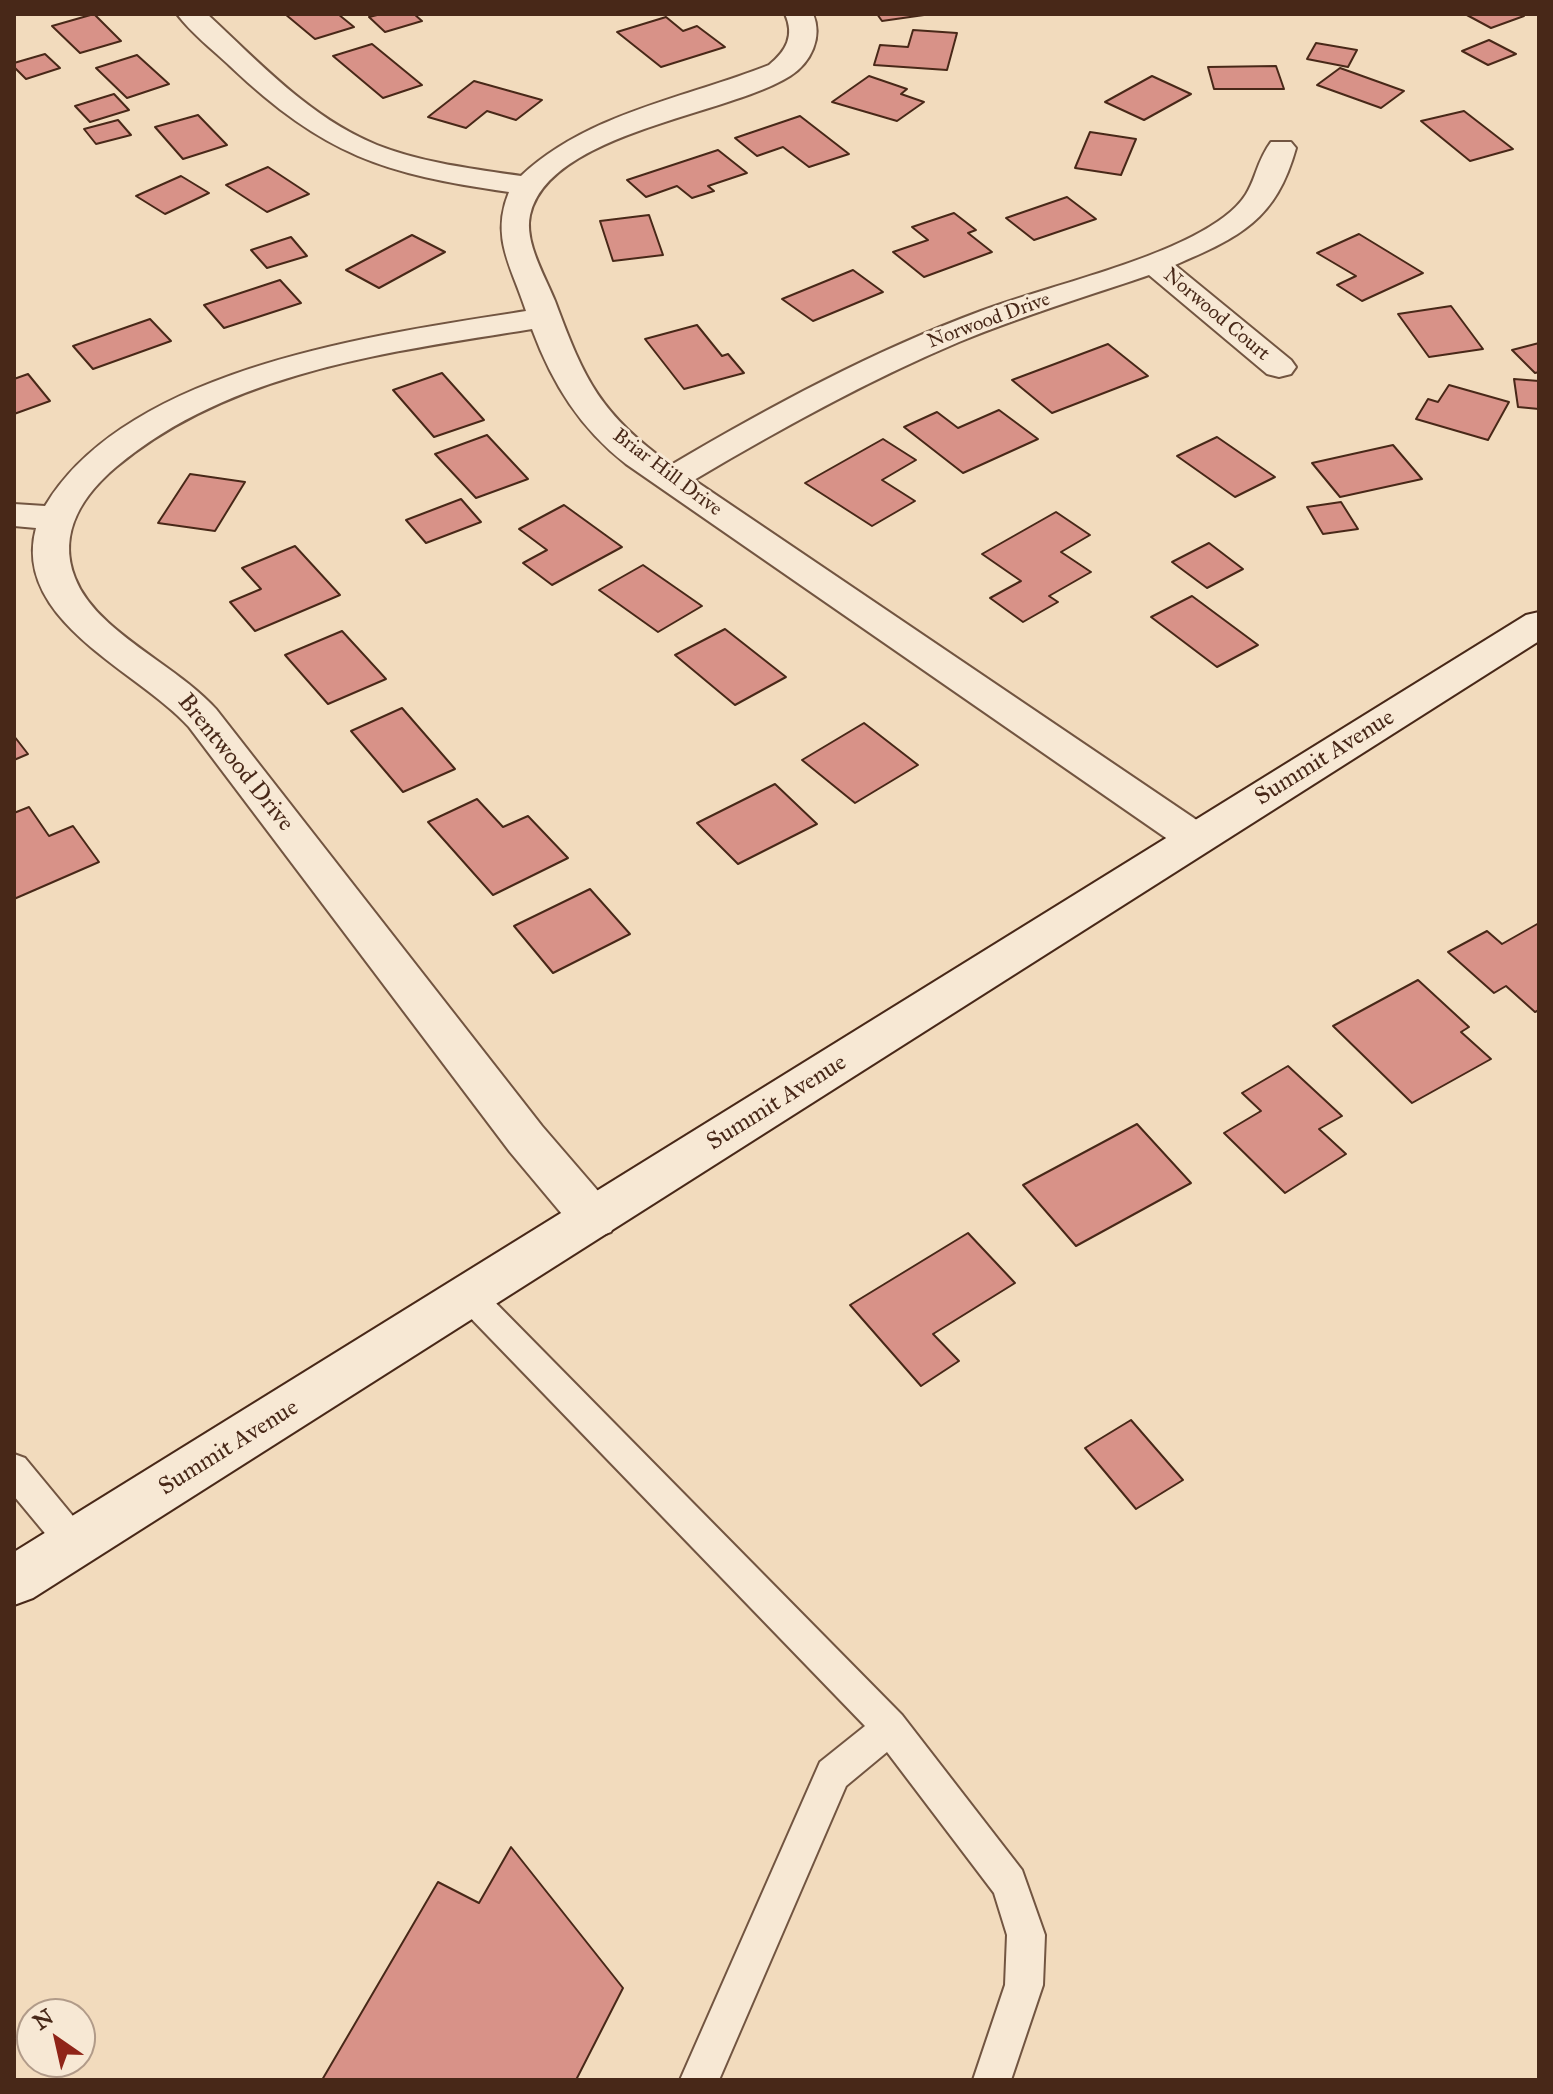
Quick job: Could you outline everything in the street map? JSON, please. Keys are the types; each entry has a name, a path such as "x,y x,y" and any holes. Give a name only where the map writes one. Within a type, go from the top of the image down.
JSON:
{"street":[{"path":"191,14 261,77 344,141 446,174 527,186 542,169 584,142 779,71 792,62 802,45 805,27 799,14"},
{"name":"Norwood Drive","path":"670,480 743,436 904,353 1004,312 1154,263 1234,225 1260,200 1275,178 1281,148"},
{"name":"Briar Hill Drive","path":"527,186 515,215 519,244 544,318 576,390 591,413 670,480 1196,839"},
{"name":"Norwood Court","path":"1154,263 1279,367"},
{"name":"Brentwood Drive","path":"544,318 394,342 316,361 195,402 158,418 127,437 71,489 56,518 49,551 57,579 90,631 169,684 189,703 233,756 526,1139 594,1219"},
{"path":"14,515 56,518"},
{"name":"Summit Avenue","path":"14,1581 1539,624"}],"lane":[{"path":"470,1297 890,1727 1009,1883 1026,1935 1024,1985 992,2080"},
{"path":"14,1468 22,1482 75,1544"},
{"path":"699,2080 833,1774 890,1727"}],"building":[{"path":"94,14 121,41 80,53 52,26"},
{"path":"285,14 338,14 354,27 315,39"},
{"path":"414,14 422,21 385,32 369,17"},
{"path":"877,14 924,14 924,15 882,21"},
{"path":"1465,14 1521,14 1524,16 1491,28"},
{"path":"666,17 683,31 697,26 725,47 661,67 617,32"},
{"path":"913,30 957,33 947,70 874,65 880,45 908,47"},
{"path":"1489,40 1516,54 1488,65 1462,51"},
{"path":"1316,43 1357,50 1348,67 1307,59"},
{"path":"372,44 422,85 383,98 333,56"},
{"path":"45,54 60,68 26,79 14,67 14,63"},
{"path":"137,55 169,84 127,98 96,68"},
{"path":"1276,66 1284,89 1214,89 1208,67"},
{"path":"1340,68 1404,91 1381,108 1317,85"},
{"path":"869,76 907,89 901,94 924,102 897,121 832,102"},
{"path":"1152,76 1191,94 1144,120 1105,102"},
{"path":"474,81 542,100 516,120 487,111 466,128 428,117"},
{"path":"114,94 129,110 90,122 75,106"},
{"path":"1464,111 1513,149 1470,161 1421,121"},
{"path":"198,115 227,145 183,159 155,127"},
{"path":"800,116 849,154 809,167 783,147 757,156 735,138"},
{"path":"118,120 131,135 96,144 84,129"},
{"path":"1090,132 1136,139 1121,175 1075,168"},
{"path":"718,150 747,173 708,186 714,191 692,198 677,186 646,197 627,180"},
{"path":"268,167 309,194 267,212 226,185"},
{"path":"181,176 209,193 165,214 136,196"},
{"path":"1067,197 1096,219 1034,240 1006,218"},
{"path":"954,213 976,230 968,233 992,252 924,277 893,252 928,240 912,227"},
{"path":"649,215 663,255 613,261 600,221"},
{"path":"1359,234 1423,273 1362,301 1337,285 1356,276 1317,253"},
{"path":"412,235 445,252 379,288 346,270"},
{"path":"291,237 307,256 267,268 251,250"},
{"path":"853,270 883,292 813,321 782,299"},
{"path":"280,280 301,303 224,328 204,305"},
{"path":"1451,306 1483,349 1429,357 1398,314"},
{"path":"150,319 171,341 93,369 73,346"},
{"path":"697,325 722,356 728,354 744,373 684,389 645,339"},
{"path":"1539,343 1539,372 1535,373 1512,350"},
{"path":"1108,344 1148,376 1052,413 1012,380"},
{"path":"442,373 484,420 434,437 393,390"},
{"path":"28,374 50,401 14,414 14,379"},
{"path":"1514,379 1539,381 1539,409 1518,407"},
{"path":"1449,385 1509,402 1488,440 1416,419 1428,399 1438,402"},
{"path":"999,410 1038,439 963,473 904,427 937,412 958,428"},
{"path":"487,435 528,479 476,498 435,454"},
{"path":"1217,437 1275,477 1235,497 1177,456"},
{"path":"883,439 916,460 882,480 915,501 872,526 805,483"},
{"path":"1393,445 1422,479 1340,497 1312,463"},
{"path":"190,474 245,482 215,531 158,523"},
{"path":"461,499 481,522 426,543 406,520"},
{"path":"1341,502 1358,529 1323,534 1307,507"},
{"path":"564,505 622,547 552,585 523,563 547,550 519,529"},
{"path":"1056,512 1090,535 1061,552 1091,572 1049,596 1058,602 1023,622 990,598 1021,581 982,554"},
{"path":"1209,543 1243,569 1207,588 1172,562"},
{"path":"295,546 340,595 255,631 230,602 261,589 242,568"},
{"path":"643,565 702,606 658,632 599,590"},
{"path":"1192,596 1258,645 1217,667 1151,617"},
{"path":"725,629 786,677 735,705 675,655"},
{"path":"342,631 386,679 328,704 285,655"},
{"path":"402,708 455,769 403,792 351,731"},
{"path":"864,723 918,765 855,803 802,760"},
{"path":"14,736 28,754 14,760"},
{"path":"775,784 817,824 738,864 697,823"},
{"path":"477,799 503,827 528,816 568,858 493,895 428,822"},
{"path":"29,807 49,836 73,826 99,862 14,899 14,813"},
{"path":"590,889 630,934 553,973 514,926"},
{"path":"1539,923 1539,1010 1535,1012 1506,986 1494,993 1448,952 1487,931 1502,944"},
{"path":"1418,980 1469,1027 1461,1032 1491,1059 1412,1103 1333,1026"},
{"path":"1288,1066 1342,1116 1319,1129 1346,1154 1285,1193 1224,1133 1261,1111 1242,1093"},
{"path":"1137,1124 1191,1183 1076,1246 1023,1185"},
{"path":"968,1233 1015,1283 933,1334 959,1361 921,1386 850,1305"},
{"path":"1131,1420 1183,1480 1136,1509 1085,1448"},
{"path":"511,1847 623,1988 576,2080 322,2080 438,1882 479,1903"}]}
